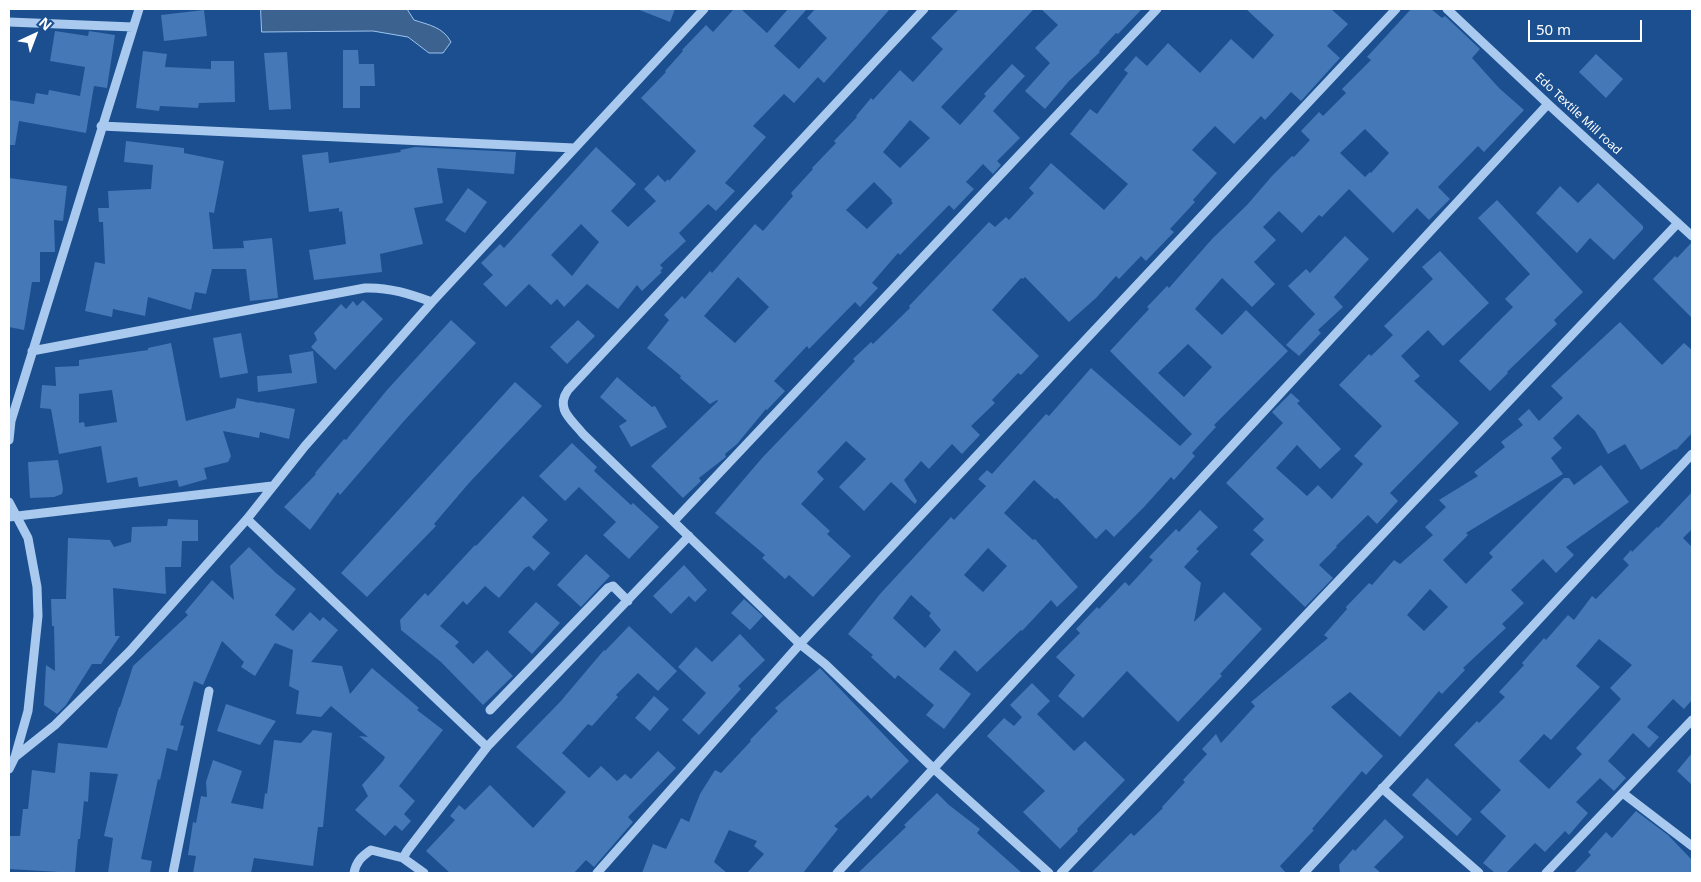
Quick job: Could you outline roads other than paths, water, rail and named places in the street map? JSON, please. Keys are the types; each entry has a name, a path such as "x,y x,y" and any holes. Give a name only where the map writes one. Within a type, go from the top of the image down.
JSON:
{"street":[{"path":"9,440 11,421 32,351 139,9"},
{"path":"15,757 55,725 130,651 247,519 305,446 432,302 704,9"},
{"path":"924,9 568,390 562,398 563,409 583,434 800,644 825,664 933,768 1049,873"},
{"path":"674,521 1157,9"},
{"path":"597,873 800,644 1396,9"},
{"name":"Edo Textile Mill road","path":"1447,9 1692,236"},
{"path":"9,22 133,27"},
{"path":"836,873 1548,104"},
{"path":"101,126 574,148"},
{"path":"1061,873 1678,223"},
{"path":"32,351 365,288 397,290 432,302"},
{"path":"1304,873 1692,454"},
{"path":"13,516 272,486"},
{"path":"9,502 13,516 28,538 37,587 38,616 28,711 15,757 9,769"},
{"path":"247,519 487,747"},
{"path":"403,858 487,747 689,536"},
{"path":"490,710 608,588 613,586 617,588 628,601"},
{"path":"173,873 209,691"},
{"path":"1546,873 1566,850 1624,794 1692,720"},
{"path":"1382,788 1479,873"},
{"path":"1624,794 1692,846"},
{"path":"354,873 356,864 362,856 371,850 403,858 424,873"}],"water":[{"path":"261,9 407,9 414,20 440,30 451,42 443,53 429,53 408,37 373,31 262,32"}]}
